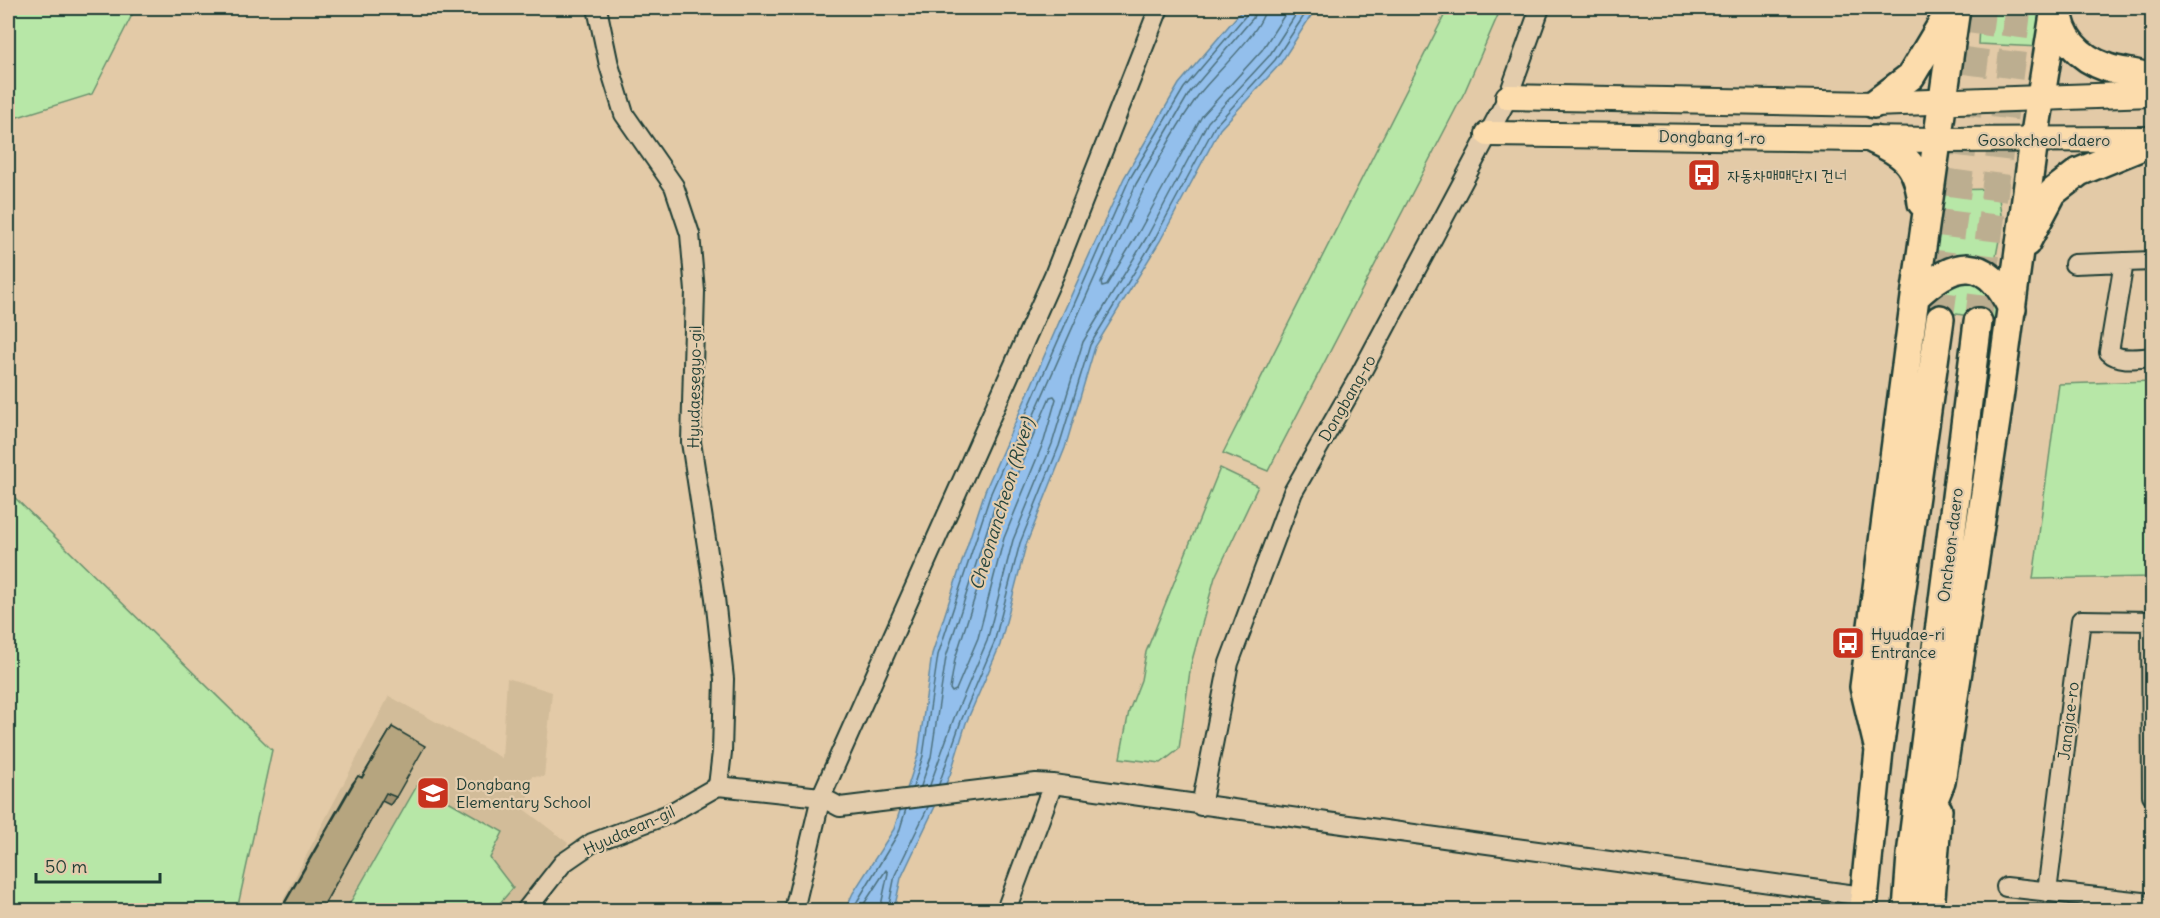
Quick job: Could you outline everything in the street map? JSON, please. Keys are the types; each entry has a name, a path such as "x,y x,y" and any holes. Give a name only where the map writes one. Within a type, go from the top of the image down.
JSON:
{"highway":[{"path":"1874,104 1911,76 1952,8"},
{"path":"1879,750 1864,687 1936,140 1944,101 1956,8"},
{"path":"2057,8 2062,33 2080,54 2108,68 2139,72 2152,79"},
{"path":"1930,910 1941,782 2012,309 2034,140 2057,8"},
{"path":"1874,140 1897,150 1913,165 1922,200 1922,246"},
{"path":"2016,266 2032,229 2053,192 2079,172 2152,141"},
{"path":"1915,297 1942,273 1956,268 1975,269 1995,279 2012,309"},
{"path":"1863,903 1879,750 1940,318"},
{"name":"Oncheon-daero","path":"1907,910 1911,855 1978,322"},
{"path":"1911,855 1941,782"},
{"path":"1932,878 1948,910"}],"main road":[{"path":"1508,97 1874,104 2152,94"},
{"name":"Dongbang 1-ro","path":"1488,134 1936,140"},
{"name":"Gosokcheol-daero","path":"1936,140 2152,141"}],"street":[{"name":"Hyudaesegyo-gil","path":"597,8 609,64 624,114 674,186 690,234 695,291 690,442 715,598 724,679 722,752 718,786"},
{"path":"794,910 821,798 1054,275 1159,8"},
{"name":"Dongbang-ro","path":"1201,806 1229,663 1293,492 1362,374 1508,97 1540,8"},
{"path":"2074,264 2152,261"},
{"path":"2124,262 2109,352 2114,357 2152,357"},
{"name":"Jangjae-ro","path":"2047,892 2081,620 2152,621 2152,795"},
{"path":"718,786 821,798 840,807 1045,783 1863,903"},
{"path":"1006,910 1045,783"},
{"name":"Hyudaean-gil","path":"526,910 563,863 592,843 669,814 718,786"},
{"path":"2006,887 2152,903"}],"shaded area":[{"name":"Dongbang Elementary School","path":"507,678 552,692 544,777 532,776 525,810 568,843 517,910 278,910 389,696 502,758"}],"green space":[{"path":"8,8 129,8 134,11 92,94 8,120"},
{"path":"1448,8 1501,8 1465,91 1268,471 1223,453"},
{"path":"1980,8 2049,8 2043,47 1978,44"},
{"path":"1998,189 2002,224 1994,267 1977,259 1963,256 1932,265 1938,190"},
{"path":"1975,281 1994,293 2002,321 1924,309 1930,296 1945,282"},
{"path":"2152,381 2152,577 2033,579 2059,384"},
{"path":"1220,468 1258,486 1215,577 1191,664 1179,749 1161,763 1120,758 1129,711 1141,680 1146,652"},
{"path":"8,491 272,750 237,910 8,910"},
{"path":"418,784 503,832 490,858 513,888 494,910 346,910"}],"water":[{"name":"Cheonancheon (River)","path":"1244,8 1316,8 1280,64 1220,129 1160,241 1095,347 1065,448 1026,545 1000,645 966,723 950,775 901,878 894,910 845,910 853,893 894,829 918,755 932,654 985,491 1060,320 1124,178 1179,84"}],"building":[{"path":"392,727 425,746 396,797 386,793 321,910 289,910 284,905 358,776 362,778"}],"tunnel":[{"path":"1940,319 1982,8"},
{"path":"1978,322 2018,8"}],"place":[{"name":"자동차매매단지 건너","path":"1704,175"},
{"name":"Hyudae-ri Entrance","path":"1848,643"},
{"name":"Dongbang Elementary School","path":"433,793"}]}
